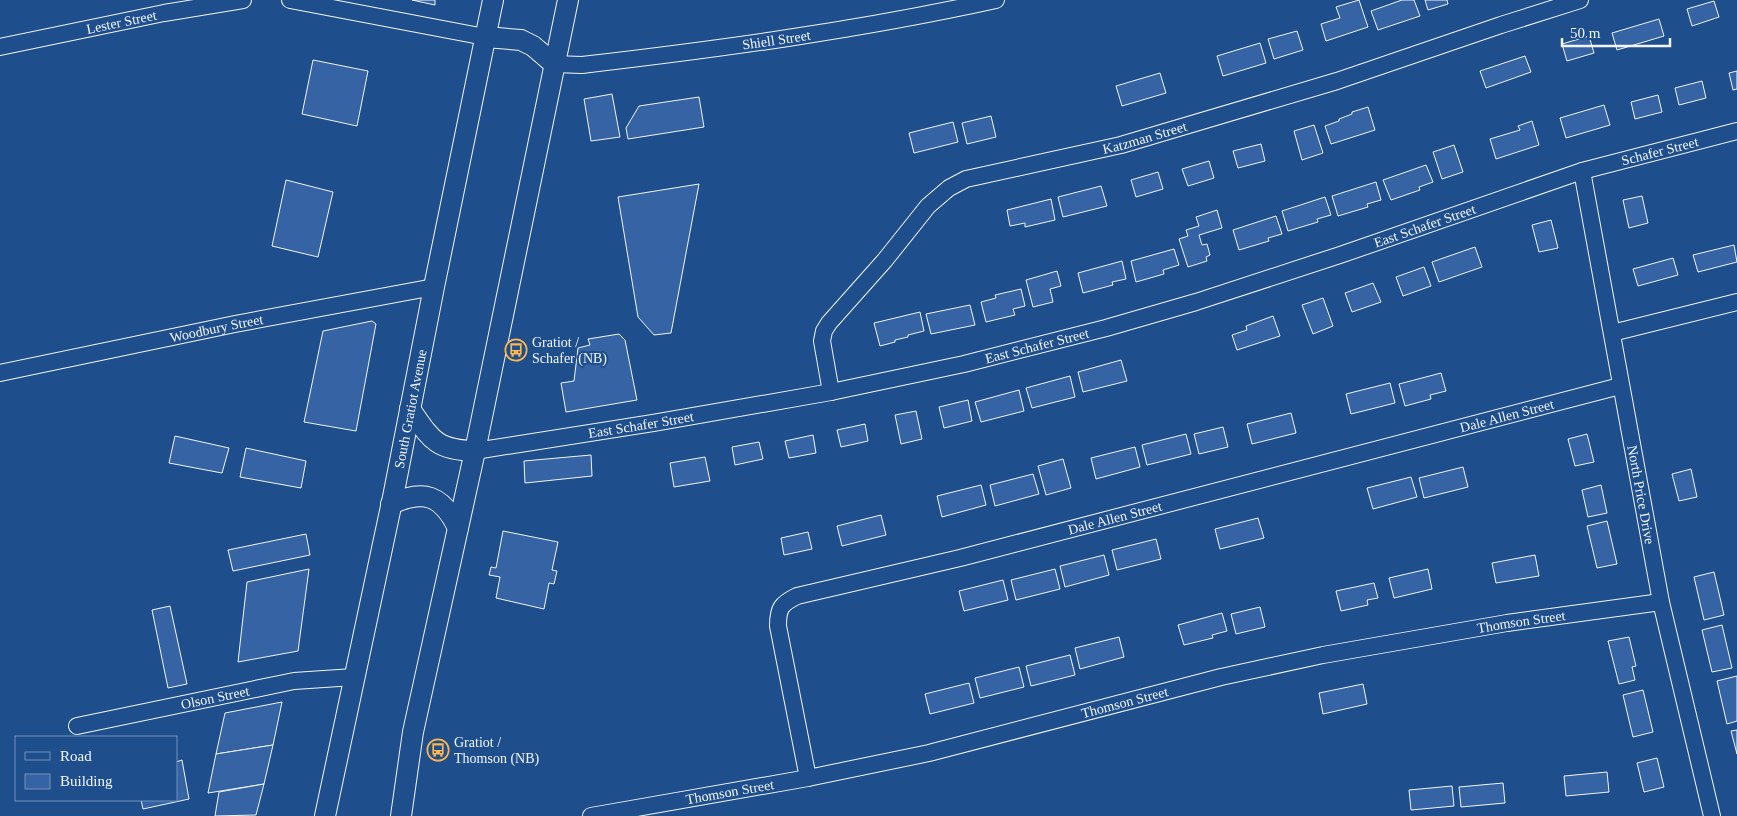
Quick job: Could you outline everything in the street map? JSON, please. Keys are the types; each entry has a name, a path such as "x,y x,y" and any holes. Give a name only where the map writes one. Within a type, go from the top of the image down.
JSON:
{"main road":[{"name":"South Gratiot Avenue","path":"325,816 391,504 493,0"},
{"path":"401,816 412,732 475,450 568,0"},
{"path":"485,37 521,40 533,46 554,64"},
{"path":"410,409 432,438 443,447 457,450 475,450"},
{"path":"391,504 406,497 418,495 430,497 451,514 458,528"}],"street":[{"name":"Lester Street","path":"0,47 164,13 243,0"},
{"path":"290,0 485,37"},
{"name":"Shiell Street","path":"554,64 582,65 791,37 920,17 996,0"},
{"name":"Katzman Street","path":"831,392 822,341 824,331 829,323 885,260 928,206 949,188 966,179 1121,145 1336,81 1580,0"},
{"name":"Schafer Street","path":"1582,171 1737,131"},
{"name":"East Schafer Street","path":"475,450 653,423 831,392 964,364 1106,328 1196,302 1349,252 1582,171"},
{"name":"North Price Drive","path":"1582,171 1661,602 1712,816"},
{"name":"Woodbury Street","path":"0,373 235,324 434,287"},
{"path":"1612,333 1737,302"},
{"name":"Dale Allen Street","path":"808,778 778,626 778,612 785,602 797,596 960,558 1620,386"},
{"name":"Thomson Street","path":"591,816 808,778 929,753 1221,677 1323,655 1507,623 1661,602"},
{"name":"Olson Street","path":"77,726 294,681 354,677"}],"building":[{"path":"412,0 435,0 435,5"},
{"path":"1359,0 1368,27 1326,41 1321,24 1340,18 1336,7"},
{"path":"1402,0 1414,0 1420,16 1378,30 1371,11"},
{"path":"1425,0 1447,0 1448,4 1428,10"},
{"path":"1714,1 1719,17 1692,26 1687,9"},
{"path":"1659,19 1664,36 1617,50 1612,33"},
{"path":"1297,31 1303,50 1274,59 1268,39"},
{"path":"1589,36 1594,53 1567,61 1562,44"},
{"path":"1260,43 1266,63 1223,76 1217,56"},
{"path":"1525,56 1531,72 1486,88 1480,71"},
{"path":"313,60 368,71 357,126 302,114"},
{"path":"1737,71 1737,89 1733,90 1729,73"},
{"path":"1160,73 1166,93 1122,106 1116,86"},
{"path":"1702,81 1706,98 1679,105 1675,88"},
{"path":"612,94 620,137 591,141 584,99"},
{"path":"1658,95 1662,112 1635,119 1631,102"},
{"path":"699,97 704,127 628,139 626,128 639,106"},
{"path":"1604,105 1610,125 1566,138 1560,118"},
{"path":"1368,107 1375,130 1331,144 1325,126 1339,121 1339,119 1352,114 1352,112"},
{"path":"991,116 996,137 967,144 962,123"},
{"path":"1532,121 1539,145 1496,159 1490,139 1520,130 1518,126"},
{"path":"953,122 958,142 914,153 909,133"},
{"path":"1314,125 1323,153 1302,160 1294,131"},
{"path":"1261,144 1265,161 1238,168 1233,151"},
{"path":"1454,145 1463,172 1442,179 1433,152"},
{"path":"1209,161 1214,178 1188,186 1182,169"},
{"path":"1426,165 1433,182 1419,187 1420,190 1391,200 1383,180"},
{"path":"1158,172 1163,189 1136,197 1131,180"},
{"path":"286,180 333,192 318,257 272,246"},
{"path":"1376,182 1381,200 1367,204 1368,207 1338,216 1332,196"},
{"path":"699,184 671,333 654,335 638,317 618,197"},
{"path":"1101,186 1107,206 1063,217 1058,197"},
{"path":"1642,196 1648,223 1629,228 1623,200"},
{"path":"1325,197 1331,215 1317,219 1318,222 1288,231 1282,211"},
{"path":"1051,199 1055,220 1025,227 1025,223 1010,226 1007,210"},
{"path":"1217,210 1222,228 1199,235 1202,245 1207,244 1210,255 1206,257 1207,261 1188,267 1179,239 1188,236 1186,230 1199,226 1196,217"},
{"path":"1276,216 1282,234 1268,238 1269,241 1239,250 1233,230"},
{"path":"1551,220 1558,248 1539,252 1532,225"},
{"path":"1734,245 1737,262 1698,272 1693,255"},
{"path":"1475,247 1482,267 1439,282 1432,262"},
{"path":"1174,249 1179,265 1163,270 1164,274 1136,282 1131,261"},
{"path":"1673,258 1678,275 1638,286 1633,269"},
{"path":"1122,261 1126,279 1112,282 1113,285 1083,293 1078,273"},
{"path":"1424,267 1431,286 1403,296 1396,277"},
{"path":"1057,271 1061,286 1050,289 1053,302 1033,307 1026,280"},
{"path":"1373,283 1381,302 1352,312 1345,293"},
{"path":"1021,289 1025,306 1013,309 1015,315 986,322 981,302 996,298 995,295"},
{"path":"1323,298 1333,326 1313,334 1302,305"},
{"path":"970,305 975,325 931,334 926,314"},
{"path":"920,312 924,331 880,346 874,323"},
{"path":"1273,316 1280,336 1237,350 1232,335 1247,330 1246,326"},
{"path":"372,321 376,324 356,431 304,422 323,331"},
{"path":"619,334 625,340 637,400 566,412 561,383 574,381 578,348 590,345 588,339"},
{"path":"1121,360 1127,381 1083,392 1078,372"},
{"path":"1441,373 1446,391 1430,395 1431,399 1405,406 1399,384"},
{"path":"1070,376 1075,397 1032,408 1026,388"},
{"path":"1390,383 1395,403 1351,414 1346,394"},
{"path":"1019,390 1024,411 981,422 975,402"},
{"path":"968,400 972,421 944,428 939,407"},
{"path":"916,411 922,439 901,444 895,415"},
{"path":"1291,413 1296,433 1252,444 1247,424"},
{"path":"865,424 868,441 841,447 837,430"},
{"path":"1223,427 1228,447 1199,454 1194,434"},
{"path":"1186,434 1191,454 1147,465 1142,445"},
{"path":"1587,434 1594,462 1575,466 1568,439"},
{"path":"813,435 816,453 789,458 785,441"},
{"path":"175,436 229,448 222,473 169,463"},
{"path":"759,442 763,459 735,465 732,447"},
{"path":"1135,447 1140,467 1096,479 1091,458"},
{"path":"246,448 306,461 301,488 240,477"},
{"path":"591,455 592,476 525,483 524,461"},
{"path":"705,457 710,481 674,487 670,463"},
{"path":"1063,459 1071,488 1046,495 1038,466"},
{"path":"1463,467 1468,487 1424,498 1419,478"},
{"path":"1691,469 1697,497 1679,501 1672,474"},
{"path":"1033,474 1039,494 995,506 990,485"},
{"path":"1411,477 1417,497 1373,509 1367,488"},
{"path":"981,485 986,505 942,517 937,496"},
{"path":"1601,485 1607,513 1588,517 1582,490"},
{"path":"881,515 886,535 842,546 837,526"},
{"path":"1258,518 1264,538 1220,549 1215,529"},
{"path":"1607,521 1617,564 1597,568 1587,526"},
{"path":"503,531 558,542 552,570 557,571 554,584 549,583 544,609 496,598 500,577 489,575 491,567 496,568"},
{"path":"808,532 812,549 784,555 781,538"},
{"path":"306,534 310,555 233,571 228,550"},
{"path":"1156,539 1161,559 1117,570 1112,550"},
{"path":"1104,555 1109,575 1065,587 1060,566"},
{"path":"1535,555 1539,576 1496,583 1492,563"},
{"path":"309,569 298,651 238,662 247,582"},
{"path":"1055,569 1060,589 1016,600 1011,580"},
{"path":"1428,569 1432,589 1394,598 1389,578"},
{"path":"1714,572 1724,615 1704,620 1694,577"},
{"path":"1003,580 1008,600 964,611 959,591"},
{"path":"1374,583 1378,598 1367,600 1368,605 1341,611 1336,591"},
{"path":"170,606 187,684 168,688 152,610"},
{"path":"1260,607 1265,627 1236,634 1231,614"},
{"path":"1222,613 1227,631 1212,635 1213,638 1184,645 1178,625"},
{"path":"1722,625 1732,668 1712,672 1702,630"},
{"path":"1119,637 1124,657 1080,669 1075,648"},
{"path":"1629,637 1636,666 1632,667 1635,680 1619,684 1608,641"},
{"path":"1070,655 1075,675 1031,686 1026,666"},
{"path":"1019,667 1024,687 980,698 975,678"},
{"path":"1737,676 1737,721 1727,724 1717,681"},
{"path":"969,683 974,703 930,714 925,694"},
{"path":"1363,684 1367,704 1323,714 1319,693"},
{"path":"1643,690 1653,732 1633,737 1623,695"},
{"path":"282,702 273,745 216,754 225,713"},
{"path":"1737,730 1737,754 1731,731"},
{"path":"273,745 264,784 208,793 216,754"},
{"path":"1657,758 1664,787 1644,792 1637,763"},
{"path":"182,760 189,799 143,809 141,801 178,801 178,761"},
{"path":"1607,772 1609,792 1566,796 1564,776"},
{"path":"1503,783 1505,803 1461,807 1459,787"},
{"path":"264,784 256,815 215,816 219,792"},
{"path":"1452,786 1454,806 1411,810 1409,790"}],"place":[{"name":"Gratiot / Schafer (NB)","path":"516,350"},
{"name":"Gratiot / Thomson (NB)","path":"438,750"}]}
